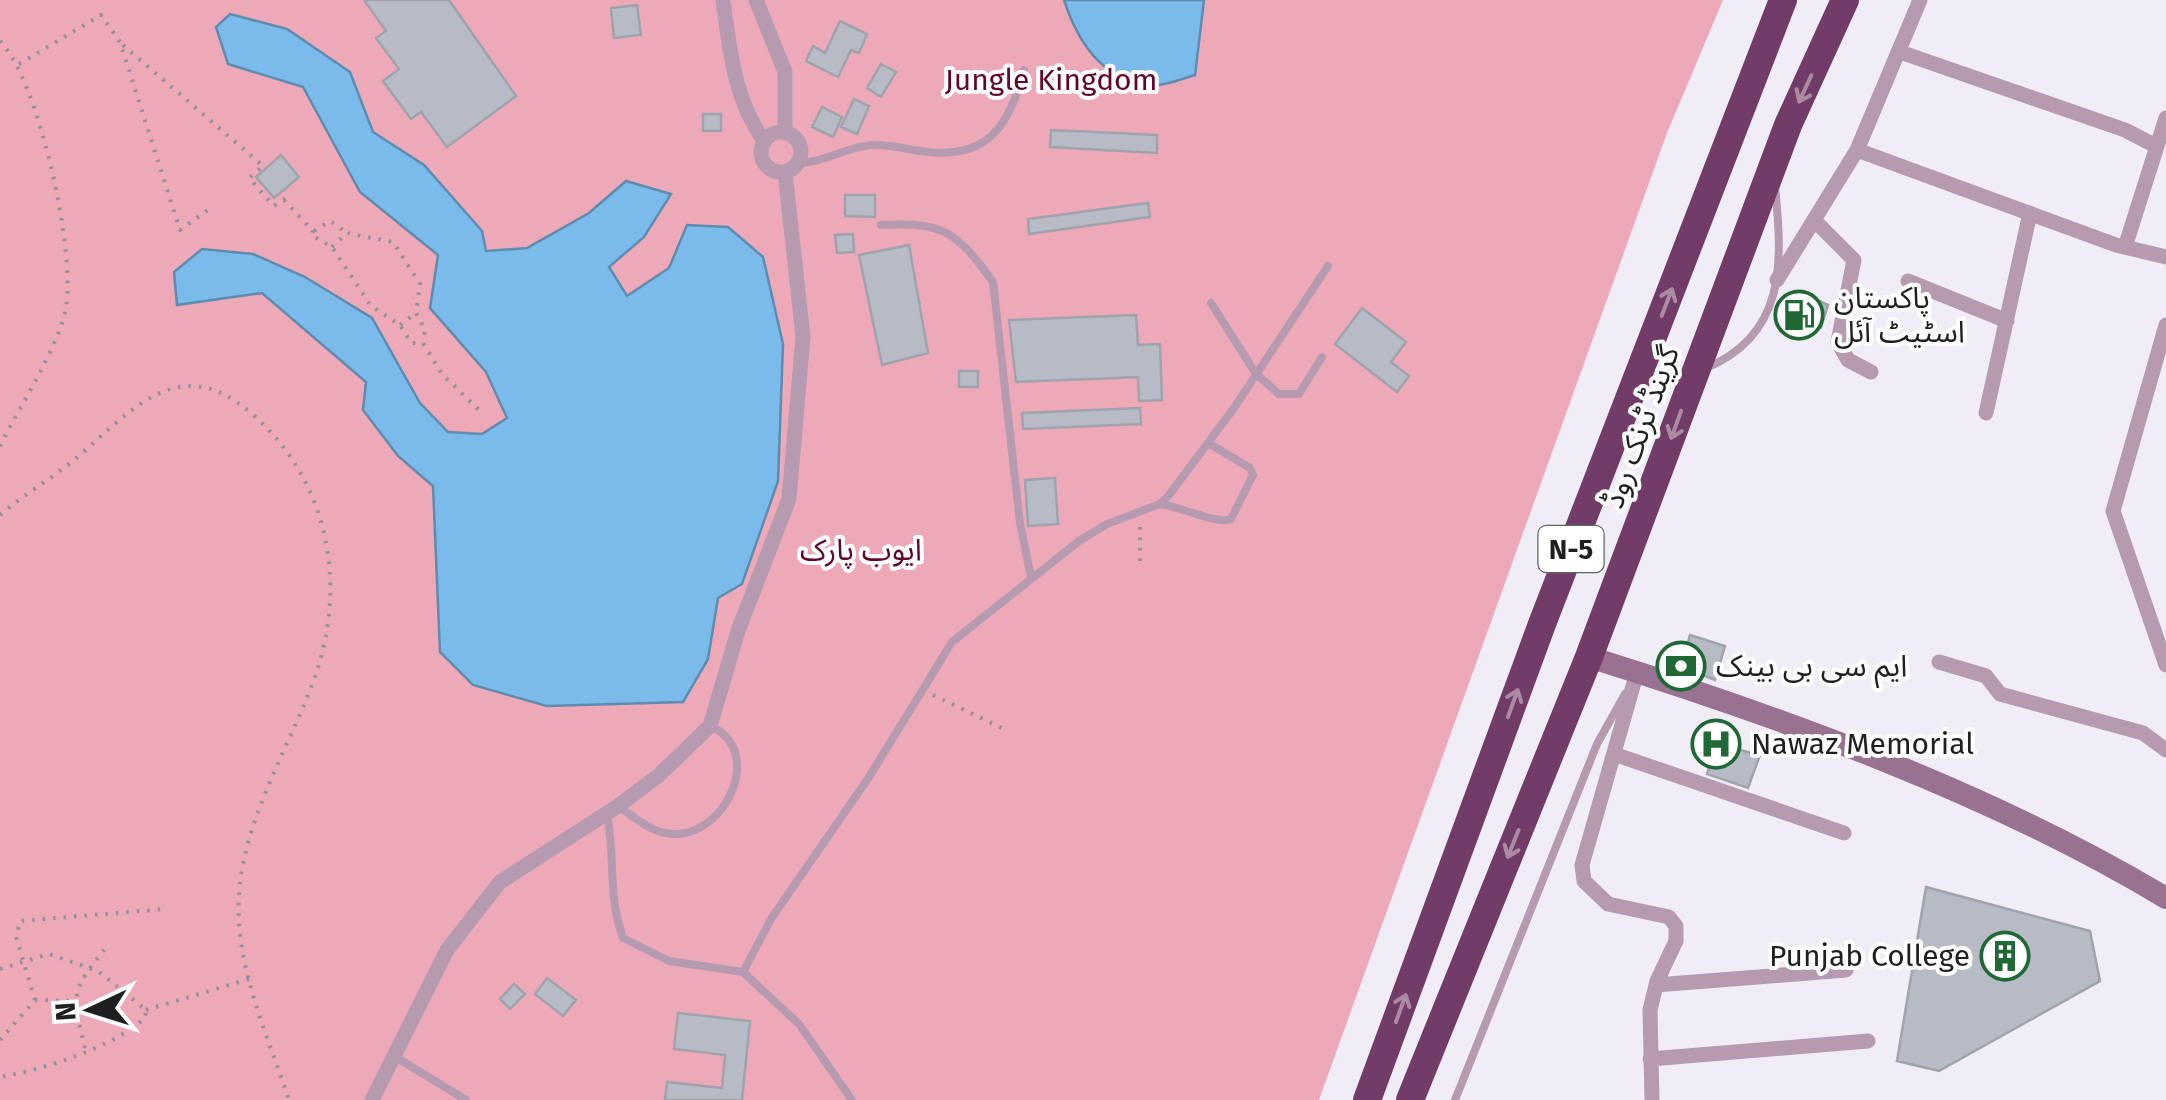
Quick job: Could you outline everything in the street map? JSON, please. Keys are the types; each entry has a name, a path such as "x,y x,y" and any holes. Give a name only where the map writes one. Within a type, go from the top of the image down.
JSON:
{"highway":[{"name":"گرینڈ ٹرنک روڈ","path":"1367,1100 1542,624 1783,0"},
{"name":"گرینڈ ٹرنک روڈ","path":"1410,1100 1590,657 1773,164 1846,0"}],"street":[{"path":"722,0 738,88 748,119 764,142 764,163 791,168"},
{"path":"756,0 785,72 784,133"},
{"path":"1777,280 1857,150 1920,0"},
{"path":"1900,52 2156,146"},
{"path":"2125,247 2166,118"},
{"path":"764,142 784,133"},
{"path":"372,1100 447,950 500,882 658,776 710,726 738,631 789,499 803,337 791,168 797,141 784,133"},
{"path":"1857,150 2125,247 2166,256"},
{"path":"1986,413 2030,213"},
{"path":"1814,220 1854,260 1838,342 1848,360 1872,372"},
{"path":"1908,280 2008,320"},
{"path":"2166,325 2112,511 2166,665"},
{"path":"1590,657 1909,772 2092,854 2166,898"},
{"path":"1940,662 1986,676 2000,694 2143,733 2166,750"},
{"path":"1637,672 1582,865 1584,881 1608,904 1669,918 1676,926 1676,941 1656,985 1650,1010 1652,1100"},
{"path":"1614,754 1844,834"},
{"path":"1656,985 1846,970"},
{"path":"1650,1059 1868,1040"}],"lane":[{"path":"791,168 878,144 936,152 981,145 1004,124 1024,70"},
{"path":"1696,373 1735,356 1751,343 1777,280 1779,224 1773,164"},
{"path":"881,225 929,224 945,230 976,258 993,282 1020,522 1031,577"},
{"path":"1160,504 1208,443 1328,266"},
{"path":"1211,303 1256,374 1288,397 1299,394 1322,358"},
{"path":"743,972 770,919 952,642 1031,577 1093,533 1160,504 1183,506 1219,522 1231,518 1253,475 1250,468 1208,443"},
{"path":"1455,1100 1598,744 1637,672"},
{"path":"710,726 725,732 735,747 737,774 726,804 701,830 679,834 660,832 612,810 610,902 624,938 669,961 743,972 799,1024 852,1100"},
{"path":"394,1056 466,1100"}],"path":[{"path":"19,64 101,15 120,42 263,166 249,178 274,206 286,198 313,231 311,235 332,247 371,306 400,325 411,343 423,343"},
{"path":"0,41 19,64 42,131 68,286 61,326 0,446"},
{"path":"120,42 180,230 212,207"},
{"path":"313,231 330,221 347,233 393,242 420,284 416,314 425,330 423,343 442,374 482,413"},
{"path":"332,247 347,233"},
{"path":"400,325 416,314"},
{"path":"0,515 169,386 201,385 232,396 268,428 304,474 331,555 328,626 315,679 244,849 238,900 249,979 289,1100"},
{"path":"1136,514 1142,540 1140,561"},
{"path":"924,690 1004,729"},
{"path":"34,1000 16,928 29,918 164,909"},
{"path":"85,1048 73,1001 90,968 108,945"},
{"path":"0,969 49,954 90,968 116,983 146,1010"},
{"path":"146,1010 249,979"},
{"path":"34,1000 73,1001"},
{"path":"0,1040 34,1000"},
{"path":"0,1076 51,1068 85,1048 129,1032 145,1018 146,1010"}],"green space":[{"name":"ایوب پارک","path":"0,0 1723,0 1667,133 1319,1100 0,1100"}],"water":[{"path":"1064,0 1204,0 1195,75 1154,85 1118,76 1084,43"},
{"path":"230,14 287,29 350,72 373,132 424,165 482,231 486,251 527,248 589,213 626,181 671,194 644,237 609,267 627,296 669,268 687,225 728,227 763,257 783,344 778,481 742,584 718,598 708,659 683,702 547,706 473,685 440,652 433,486 398,456 363,410 366,382 262,293 177,305 174,272 202,249 253,254 305,277 372,318 420,403 448,432 482,434 507,418 486,372 430,308 438,255 360,192 303,87 228,64 216,27"}],"building":[{"path":"364,0 449,0 516,96 447,147 421,112 411,119 383,81 399,69 376,38 386,31"},
{"path":"637,5 641,35 614,38 611,8"},
{"path":"840,21 867,34 859,53 851,50 838,77 806,61 813,46 825,53"},
{"path":"881,64 896,72 881,97 867,88"},
{"path":"854,99 869,106 857,134 841,127"},
{"path":"822,107 842,117 833,137 812,127"},
{"path":"703,114 721,114 721,131 703,131"},
{"path":"1051,130 1157,135 1157,153 1050,147"},
{"path":"281,155 299,177 274,198 256,177"},
{"path":"845,195 875,195 875,217 845,216"},
{"path":"1148,203 1150,217 1029,234 1028,219"},
{"path":"853,234 854,252 837,253 835,235"},
{"path":"909,245 928,353 882,365 859,255"},
{"path":"1806,295 1828,305 1821,327 1798,315"},
{"path":"1362,308 1406,342 1391,362 1409,376 1397,392 1335,344"},
{"path":"1136,315 1138,345 1160,344 1162,400 1139,401 1138,377 1016,382 1009,320"},
{"path":"959,371 978,371 978,387 959,387"},
{"path":"1140,408 1141,424 1023,429 1022,413"},
{"path":"1055,478 1058,524 1028,526 1025,480"},
{"path":"1690,635 1725,646 1715,680 1681,666"},
{"path":"1716,744 1760,755 1748,788 1707,774"},
{"name":"Punjab College","path":"1926,887 2090,931 2100,981 1939,1071 1897,1061"},
{"path":"547,978 576,1000 563,1016 535,994"},
{"path":"514,984 525,994 510,1009 500,999"},
{"path":"678,1013 750,1021 742,1100 665,1100 667,1082 722,1088 725,1055 674,1049"}],"place":[{"name":"پاکستان اسٹیٹ آئل","path":"1799,315"},
{"name":"ایم سی بی بینک","path":"1681,666"},
{"name":"Nawaz Memorial","path":"1716,744"},
{"name":"Punjab College","path":"2005,956"}],"park label":[{"name":"Jungle Kingdom","path":"1051,80"}]}
